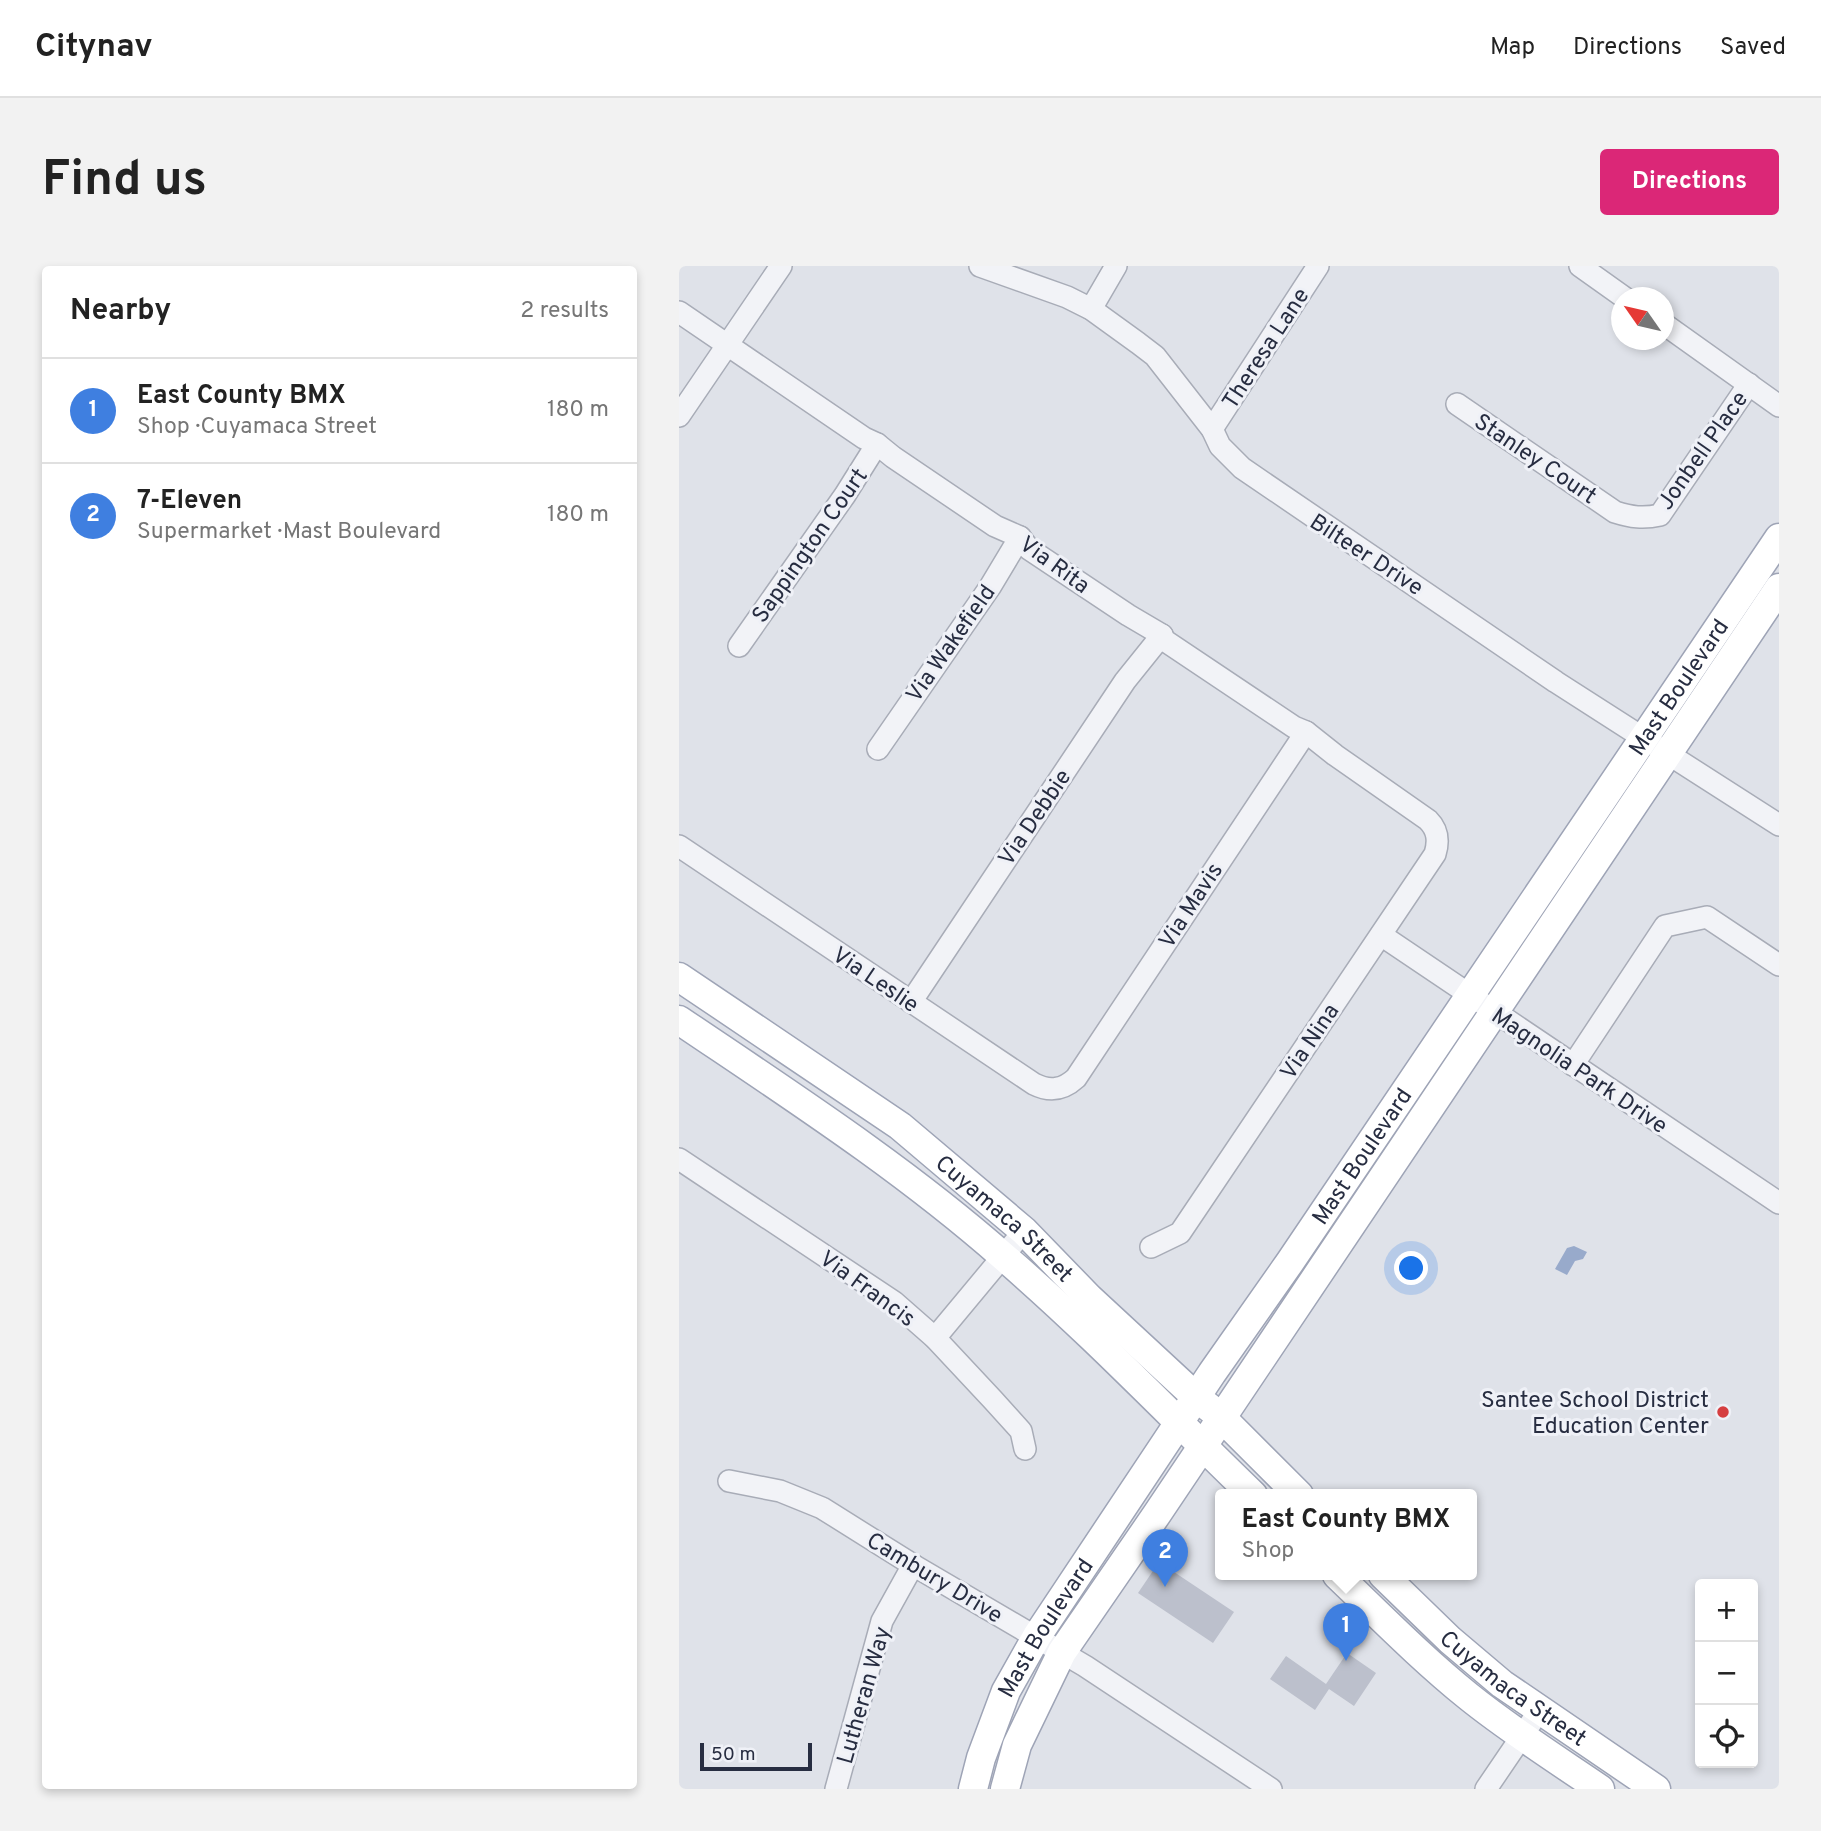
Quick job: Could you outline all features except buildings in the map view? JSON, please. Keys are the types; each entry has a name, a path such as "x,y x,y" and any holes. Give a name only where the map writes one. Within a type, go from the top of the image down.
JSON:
{"main road":[{"name":"Mast Boulevard","path":"1005,1789 1017,1745 1062,1652 1493,1012 1779,538"},
{"name":"Mast Boulevard","path":"972,1789 1006,1692 1037,1636 1196,1397 1469,996 1655,746 1779,588"},
{"name":"Cuyamaca Street","path":"679,977 900,1126 1024,1231 1089,1297 1221,1417 1293,1489"},
{"name":"Cuyamaca Street","path":"679,1020 878,1154 1003,1256 1075,1321 1247,1489"},
{"name":"Cuyamaca Street","path":"1343,1580 1439,1671 1523,1737 1600,1789"},
{"name":"Cuyamaca Street","path":"1388,1580 1450,1640 1502,1685 1656,1789"}],"street":[{"path":"679,416 781,266"},
{"name":"Bilteer Drive","path":"979,266 1067,297 1091,309 1155,356 1212,429 1220,446 1268,488 1370,554 1556,682 1779,825"},
{"path":"1091,309 1116,266"},
{"name":"Theresa Lane","path":"1212,429 1318,266"},
{"path":"1594,270 1613,287"},
{"name":"Via Rita","path":"679,312 995,526 1020,537 1029,549 1162,635 1164,640 1294,727 1306,732 1428,820"},
{"path":"1674,331 1779,406"},
{"name":"Jonbell Place","path":"1615,512 1646,518 1660,515 1749,384"},
{"name":"Stanley Court","path":"1457,404 1615,512"},
{"name":"Sappington Court","path":"739,646 845,495 877,444"},
{"name":"Via Wakefield","path":"878,749 990,587 1020,537"},
{"name":"Via Debbie","path":"911,1002 1125,681 1162,635"},
{"name":"Via Mavis","path":"1076,1078 1306,732"},
{"name":"Via Nina","path":"1151,1247 1180,1233 1435,854 1437,834 1428,820"},
{"name":"Via Leslie","path":"679,846 1040,1087 1060,1088 1076,1078"},
{"path":"1573,1065 1664,926 1707,917 1779,965"},
{"name":"Magnolia Park Drive","path":"1381,935 1779,1203"},
{"name":"Via Francis","path":"679,1159 894,1301 935,1338 1021,1431 1024,1450"},
{"path":"935,1338 1024,1231"},
{"name":"Cambury Drive","path":"729,1480 780,1491 822,1508 913,1565 1037,1636 1260,1786"},
{"name":"Lutheran Way","path":"836,1789 882,1621 913,1565"},
{"path":"1486,1789 1539,1711"}],"water":[{"path":"1574,1246 1587,1252 1583,1259 1575,1261 1567,1275 1555,1269 1567,1248"}],"place":[{"name":"Santee School District Education Center","path":"1723,1412"},
{"name":"7-Eleven","path":"1165,1587"},
{"name":"East County BMX","path":"1346,1661"}]}
